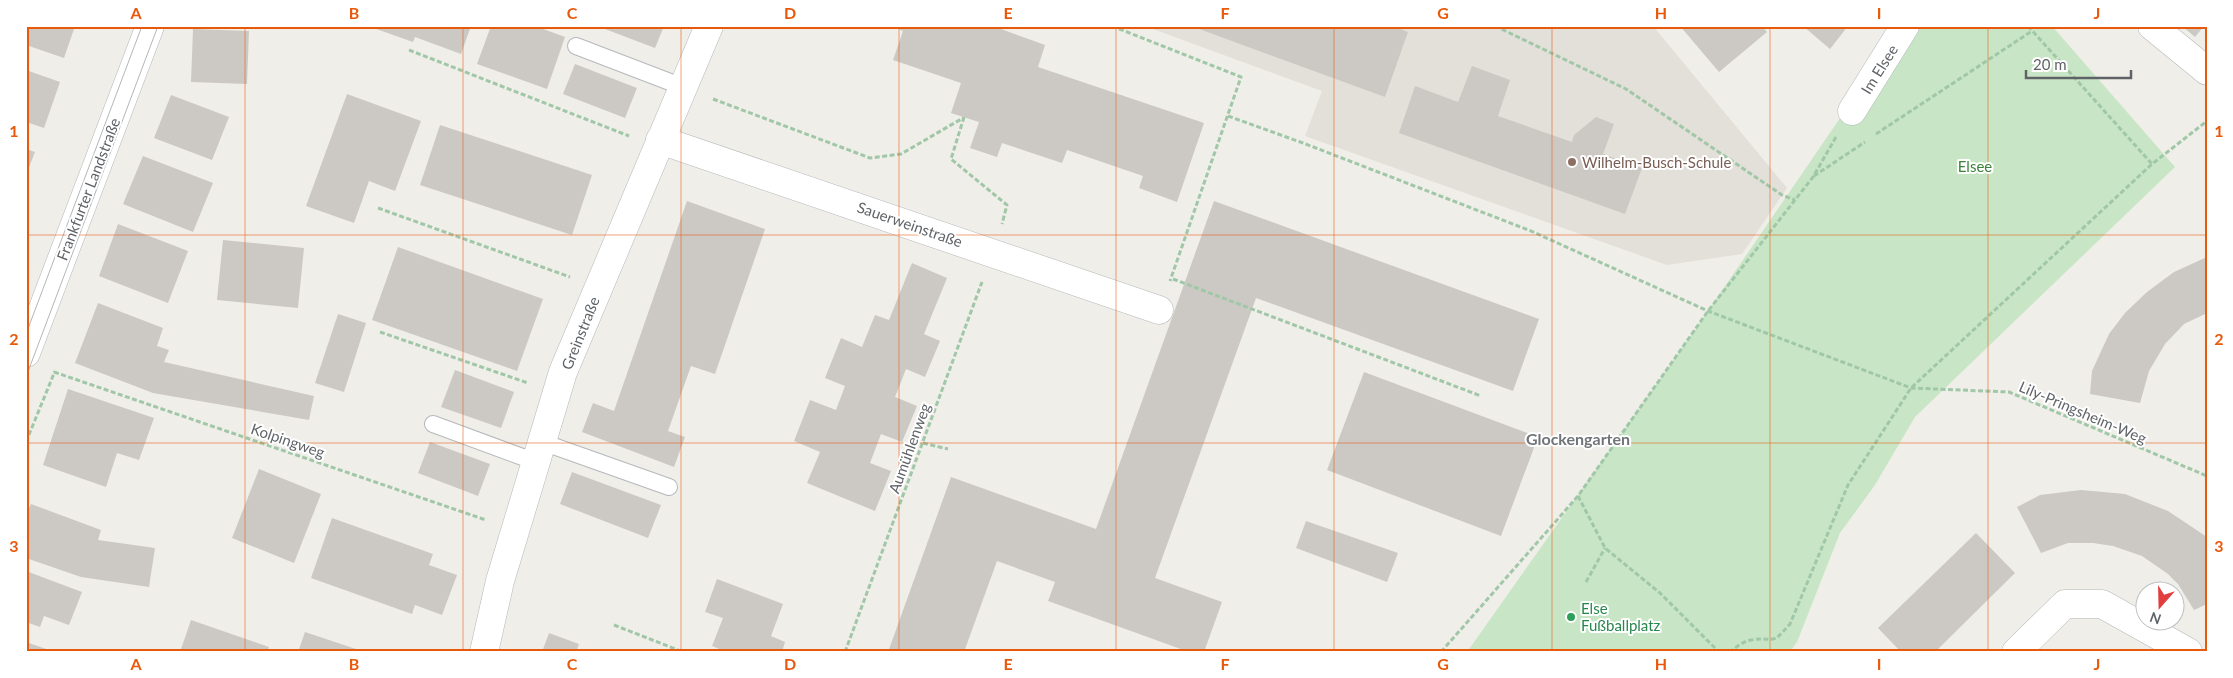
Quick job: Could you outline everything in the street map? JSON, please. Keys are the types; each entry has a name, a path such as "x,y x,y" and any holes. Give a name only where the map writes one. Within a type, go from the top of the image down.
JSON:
{"street":[{"name":"Frankfurter Landstraße","path":"26,353 150,26"},
{"name":"Greinstraße","path":"484,652 500,581 563,372 709,26"},
{"name":"Im Elsee","path":"1852,111 1905,26"},
{"path":"2152,26 2207,71"},
{"name":"Sauerweinstraße","path":"659,144 993,252 1159,310"},
{"path":"2016,652 2066,604 2102,604 2188,652"}],"lane":[{"path":"576,46 683,87"},
{"path":"433,424 669,487"}],"path":[{"path":"1112,26 1242,76 1159,310"},
{"path":"1494,26 1626,89 1782,195 1795,200"},
{"path":"2028,26 2152,164"},
{"path":"1813,177 2032,31"},
{"path":"409,50 659,144"},
{"name":"Aumühlenweg","path":"683,87 870,158 901,154 964,117 951,158 1007,205 993,252 845,652"},
{"path":"1441,652 1578,496 1708,311 1813,177 1852,111"},
{"name":"Lily-Pringsheim-Weg","path":"1228,116 1531,231 1708,311 1914,389 2009,392 2207,476"},
{"path":"1729,652 1742,643 1751,640 1770,641 1775,639 1790,624 1848,485 1914,389 2152,164 2207,120"},
{"path":"378,208 598,287"},
{"path":"1171,278 1481,396"},
{"path":"380,332 557,393"},
{"name":"Kolpingweg","path":"26,442 54,372 515,530"},
{"path":"923,443 948,449"},
{"path":"1578,496 1604,548 1660,594 1719,652"},
{"path":"1586,582 1604,548"},
{"path":"614,625 684,652"}],"shaded area":[{"name":"Wilhelm-Busch-Schule","path":"1154,26 1653,26 1787,188 1742,254 1667,265 1305,136 1322,91 1153,29"}],"green space":[{"name":"Elsee","path":"1903,26 2052,26 2175,167 1915,417 1875,485 1840,533 1797,642 1790,652 1467,652 1708,311"}],"building":[{"path":"26,26 75,26 64,58 26,45"},
{"path":"368,26 471,26 461,54 415,37 413,42"},
{"path":"491,26 535,26 565,37 547,89 477,64"},
{"path":"597,26 664,26 655,48"},
{"path":"891,26 993,26 1045,45 1038,67 1204,123 1177,202 1139,188 1143,176 1067,150 1062,163 1002,143 997,157 970,148 979,122 951,113 961,83 893,60 903,31"},
{"path":"1191,26 1393,26 1408,32 1385,97"},
{"path":"1680,26 1762,26 1767,32 1719,72"},
{"path":"1803,26 1848,26 1830,49"},
{"path":"2182,26 2204,26 2195,37"},
{"path":"193,29 249,31 247,84 191,82"},
{"path":"575,64 637,88 625,118 563,94"},
{"path":"1472,66 1510,80 1498,116 1572,142 1574,135 1596,117 1614,124 1603,154 1642,168 1625,214 1399,133 1415,86 1458,102"},
{"path":"26,70 60,82 44,128 26,122"},
{"path":"347,94 421,121 395,191 369,181 354,223 306,206"},
{"path":"171,95 229,117 212,160 154,138"},
{"path":"440,125 592,175 572,235 420,185"},
{"path":"26,149 35,152 26,175"},
{"path":"143,156 213,183 193,232 123,204"},
{"path":"687,201 765,229 715,374 691,366 668,431 685,437 674,467 582,432 593,403 614,411"},
{"path":"1214,201 1539,319 1513,391 1256,298 1155,578 1222,602 1204,652 1189,652 1048,601 1055,582 997,561 964,652 888,652 951,477 1096,529"},
{"path":"118,224 188,251 168,303 99,276"},
{"path":"223,240 304,248 298,308 217,300"},
{"path":"398,247 543,299 517,371 372,320"},
{"path":"2207,257 2207,313 2184,324 2165,344 2149,371 2140,403 2090,394 2092,371 2109,334 2125,313 2147,292 2174,272"},
{"path":"912,263 947,278 924,334 940,341 925,377 906,369 895,397 917,406 902,442 881,434 870,463 891,471 875,511 807,483 820,452 794,441 810,400 836,410 845,386 825,378 841,338 862,347 875,315 889,320"},
{"path":"98,303 163,328 157,346 169,350 164,362 314,396 309,420 153,393 75,363"},
{"path":"338,314 366,323 344,392 315,383"},
{"path":"455,370 514,392 501,428 441,407"},
{"path":"1364,372 1538,437 1501,536 1327,470"},
{"path":"68,389 154,418 139,460 117,453 106,487 43,465"},
{"path":"430,442 490,464 478,496 418,473"},
{"path":"259,469 321,494 294,563 232,538"},
{"path":"572,472 661,505 648,538 560,504"},
{"path":"2081,490 2125,494 2168,511 2207,538 2207,604 2194,610 2186,597 2186,580 2174,580 2142,556 2113,546 2093,543 2068,543 2041,553 2017,507 2040,495"},
{"path":"31,504 101,530 98,540 155,548 149,587 81,577 26,558 26,515"},
{"path":"332,518 433,554 429,565 457,575 442,615 415,605 412,614 311,578"},
{"path":"1306,521 1398,553 1387,582 1296,548"},
{"path":"1976,533 2015,573 1935,652 1901,652 1878,628"},
{"path":"26,571 82,592 69,625 44,616 40,627 26,622"},
{"path":"717,579 783,604 771,636 785,642 782,652 727,652 712,646 723,618 705,612"},
{"path":"191,620 269,647 267,652 180,652"},
{"path":"305,632 362,651 362,652 298,652"},
{"path":"549,633 579,644 576,652 542,652"},
{"path":"26,642 52,651 52,652 26,652"}],"tram line":[{"path":"26,334 142,26"},
{"path":"26,377 158,26"}],"place":[{"name":"Wilhelm-Busch-Schule","path":"1572,162"},
{"name":"Else Fußballplatz","path":"1571,617"}],"district":[{"name":"Glockengarten","path":"1578,438"}]}
